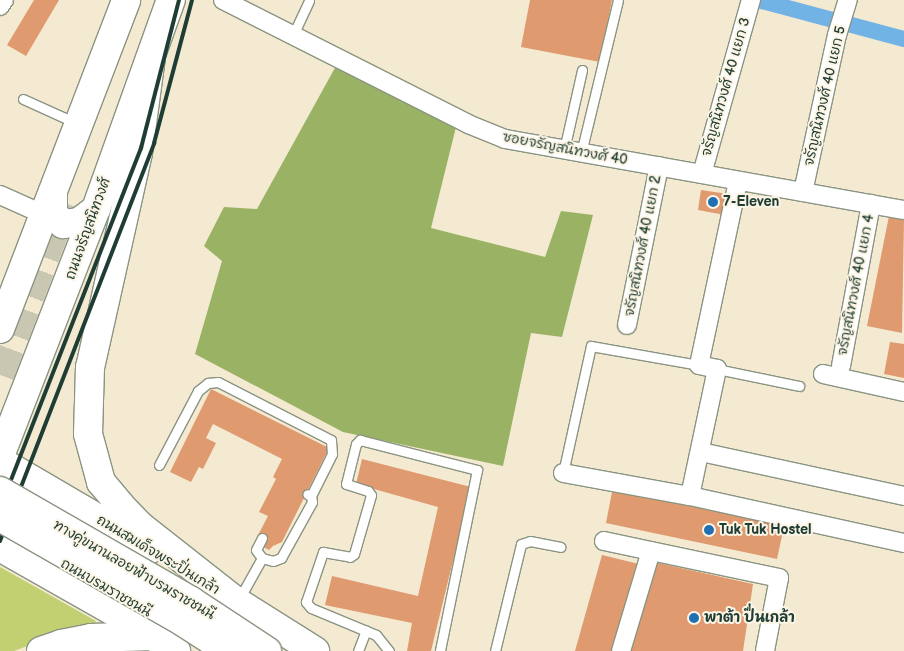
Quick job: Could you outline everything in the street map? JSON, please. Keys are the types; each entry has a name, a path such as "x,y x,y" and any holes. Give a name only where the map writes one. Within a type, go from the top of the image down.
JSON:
{"main road":[{"name":"ถนนจรัญสนิทวงศ์","path":"55,203 79,124 126,0"},
{"name":"ถนนจรัญสนิทวงศ์","path":"0,329 144,0"},
{"name":"ถนนจรัญสนิทวงศ์","path":"0,456 96,209 171,0"},
{"path":"152,57 138,154 90,368 88,434 101,482 120,505 140,525 237,602"},
{"path":"55,203 53,213 63,224 70,225 79,222 96,209"},
{"name":"ถนนสมเด็จพระปิ่นเกล้า","path":"0,461 160,555 314,651"},
{"path":"0,483 196,595 281,651"},
{"name":"ทางคู่ขนานลอยฟ้าบรมราชชนนี","path":"0,491 191,601 267,651"},
{"name":"ทางคู่ขนานลอยฟ้าบรมราชชนนี","path":"0,517 183,622 228,651"},
{"name":"ถนนบรมราชชนนี","path":"0,528 164,640 210,651"},
{"path":"0,547 164,640"},
{"path":"118,614 109,595 111,576 119,563 136,554 160,555"},
{"path":"41,651 61,644 91,638 164,640"}],"street":[{"path":"0,6 4,0"},
{"name":"ซอยจรัญสนิทวงศ์ 40","path":"223,0 468,124 505,139 904,210"},
{"name":"จรัญสนิทวงศ์ 40 แยก 5","path":"802,192 845,4"},
{"name":"จรัญสนิทวงศ์ 40 แยก 3","path":"702,174 749,5"},
{"name":"จรัญสนิทวงศ์ 40 แยก 2","path":"627,325 659,166"},
{"path":"690,496 701,452 717,369 699,365 738,181"},
{"path":"0,195 55,203"},
{"name":"จรัญสนิทวงศ์ 40 แยก 4","path":"841,366 871,204"},
{"path":"823,374 904,392"},
{"path":"701,452 904,496"},
{"path":"563,472 690,496 904,543"},
{"path":"604,541 779,578 765,651"},
{"path":"621,651 651,551"}],"lane":[{"path":"293,36 309,0"},
{"path":"573,151 618,0"},
{"path":"573,151 582,70"},
{"path":"22,99 79,124"},
{"path":"563,472 591,346 699,365"},
{"path":"717,369 799,386"},
{"path":"159,466 198,391 208,383 218,382 331,440 332,454 309,495 312,502 283,557 275,561 262,558 256,550 262,538"},
{"path":"389,651 380,638 366,630 311,608 306,599 323,552 350,558 354,554 371,495 368,491 346,484 356,444 360,440 477,470 440,651"},
{"path":"495,651 521,544 530,541 560,547"},
{"path":"237,602 262,558"},
{"path":"358,651 366,630"}],"green space":[{"path":"336,66 456,127 431,228 545,257 561,211 593,215 562,337 531,333 503,466 343,432 195,354 222,261 204,246 224,207 257,209"},
{"path":"0,567 96,621 92,627 62,633 14,651 0,651"}],"building":[{"path":"34,0 59,0 26,56 7,45"},
{"path":"530,0 612,0 600,62 521,47"},
{"name":"7-Eleven","path":"701,190 728,194 725,215 698,210"},
{"path":"889,216 904,219 902,333 867,326"},
{"path":"890,342 904,344 904,378 884,374"},
{"path":"211,389 329,448 282,542 269,550 258,544 260,538 257,537 268,516 259,512 276,479 273,477 282,459 213,424 206,438 216,443 203,469 199,467 191,482 170,472"},
{"path":"362,459 471,487 431,651 407,651 412,623 325,605 332,576 418,596 438,507 356,484"},
{"path":"613,487 785,522 777,559 606,523"},
{"path":"602,555 639,564 615,651 575,651"},
{"name":"พาต้า ปื่นเกล้า","path":"654,562 753,584 743,651 631,651"}],"waterway":[{"path":"758,0 904,39"}],"tunnel":[{"path":"0,375 66,203"}],"railway":[{"path":"0,508 141,148 179,0"},
{"path":"0,541 154,143 192,0"}],"place":[{"name":"7-Eleven","path":"713,202"},
{"name":"Tuk Tuk Hostel","path":"709,530"},
{"name":"พาต้า ปื่นเกล้า","path":"694,618"}]}
